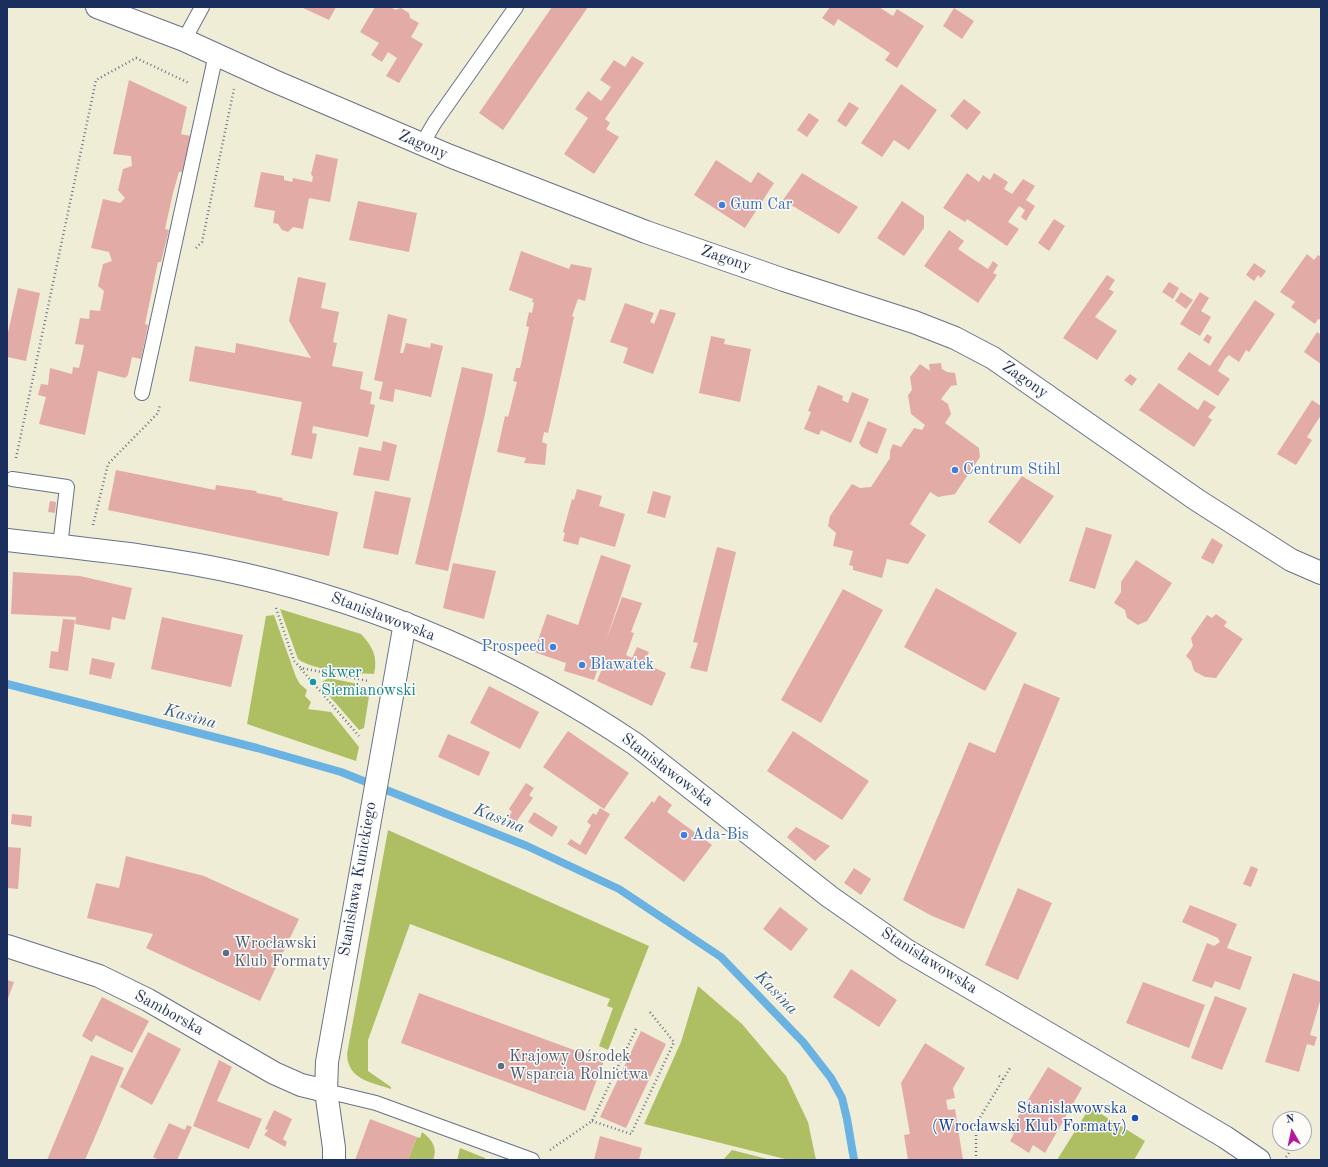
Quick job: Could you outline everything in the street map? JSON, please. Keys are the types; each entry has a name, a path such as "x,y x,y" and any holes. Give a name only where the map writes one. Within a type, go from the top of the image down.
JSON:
{"street":[{"name":"Zagony","path":"97,7 184,40 274,81 422,144 646,232 914,322 955,338 992,358 1197,500 1291,560 1321,573"},
{"name":"Stanisławowska","path":"7,540 143,556 242,574 327,596 405,623 514,672 606,724 635,744 830,897 906,950 1225,1137 1257,1160"},
{"name":"Stanisława Kunickiego","path":"334,1160 334,1148 326,1091 328,1056 371,806 405,623"},
{"name":"Samborska","path":"7,946 99,976 148,1000 274,1073 301,1084 326,1091"}],"lane":[{"path":"184,40 202,7"},
{"path":"422,144 435,122 516,7"},
{"path":"142,393 216,54"},
{"path":"12,478 67,486 60,546"},
{"path":"326,1091 376,1103 532,1160"}],"path":[{"path":"12,478 96,80 136,58 208,92"},
{"path":"276,607 294,661 360,738"},
{"path":"301,668 377,683"},
{"path":"592,1120 631,1134 674,1042 649,1010"},
{"path":"547,1152 592,1120 638,1027"},
{"path":"976,1160 976,1124 1010,1068"},
{"path":"999,1076 1003,1079"},
{"path":"1286,1157 1289,1153"}],"green space":[{"path":"280,609 361,634 369,643 374,652 374,674 324,669 305,663 298,659"},
{"path":"274,615 296,677 300,684 307,690 305,696 311,702 308,709 331,712 359,747 356,761 247,724 266,616"},
{"path":"329,678 358,684 363,689 370,690 364,728 359,730 322,687 323,681"},
{"path":"388,830 649,946 608,1050 599,1046 613,1008 607,1006 610,999 410,924 368,1040 368,1071 391,1087 391,1089 369,1082 356,1075 348,1063 347,1054"},
{"path":"698,986 742,1024 786,1076 808,1122 816,1160 789,1160 644,1124 681,1042"},
{"path":"1090,1107 1145,1141 1134,1160 1057,1160"},
{"path":"422,1132 433,1144 435,1152 433,1160 408,1160 417,1137 420,1138"},
{"path":"460,1148 485,1158 485,1160 457,1160"},
{"path":"732,1150 771,1160 723,1160"}],"building":[{"path":"301,7 336,7 329,20"},
{"path":"375,7 391,7 395,10 401,8 409,13 410,18 419,23 411,37 423,44 399,83 386,76 397,58 388,52 382,62 371,55 379,43 360,32"},
{"path":"552,7 588,7 503,130 479,113"},
{"path":"830,7 879,7 893,16 897,9 924,26 897,68 885,60 890,53 838,19 834,26 822,18"},
{"path":"954,8 974,21 962,39 943,26"},
{"path":"632,56 644,63 605,119 610,123 606,129 619,137 594,174 564,154 588,118 575,109 588,91 601,101 611,87 600,80 614,60 625,67"},
{"path":"129,80 187,107 181,134 191,136 182,172 179,172 173,193 165,229 169,230 161,262 158,262 145,324 148,325 141,359 132,357 128,375 125,378 98,371 85,435 39,424 46,397 38,395 41,384 48,385 50,368 72,374 73,367 79,368 84,345 75,344 80,318 89,319 90,310 100,311 104,291 98,286 103,264 112,261 109,252 91,248 103,199 120,203 125,198 118,190 123,169 132,166 131,156 113,154"},
{"path":"901,84 937,110 909,150 894,140 882,157 861,143"},
{"path":"964,99 981,112 967,130 950,116"},
{"path":"849,102 859,108 846,127 837,121"},
{"path":"809,113 819,120 807,137 797,130"},
{"path":"316,154 338,159 330,202 309,198 303,229 293,227 288,232 282,230 278,224 273,223 275,211 254,207 261,172 284,176 284,180 292,182 293,178 312,182 313,177 311,174"},
{"path":"716,160 751,183 758,172 774,183 745,228 694,195"},
{"path":"802,173 858,207 839,234 783,200"},
{"path":"967,173 979,182 983,175 990,180 994,173 1008,182 1004,189 1012,194 1023,179 1035,186 1026,200 1035,206 1026,221 1021,217 1025,210 1019,206 1008,222 1019,229 1007,246 967,219 965,222 943,208"},
{"path":"358,201 417,213 409,252 349,240"},
{"path":"902,201 924,216 924,228 904,256 877,238"},
{"path":"1054,219 1065,226 1049,251 1038,243"},
{"path":"949,230 964,241 958,249 988,269 993,261 998,265 993,273 997,275 978,303 924,266"},
{"path":"521,251 569,269 571,264 592,268 585,301 578,299 572,316 574,317 548,433 544,432 542,442 547,444 545,465 524,463 526,458 497,452 505,416 508,417 517,382 513,381 516,368 520,368 529,327 526,326 529,312 532,313 534,303 532,302 533,299 509,290"},
{"path":"1307,254 1314,260 1318,255 1321,257 1321,320 1318,319 1315,324 1291,307 1295,302 1280,292"},
{"path":"1254,263 1266,271 1261,278 1258,275 1254,281 1246,275"},
{"path":"1107,275 1115,280 1109,289 1114,292 1095,317 1117,331 1097,360 1063,338"},
{"path":"298,277 326,283 321,308 339,312 333,342 337,343 332,366 363,372 360,389 372,392 370,404 375,405 368,437 313,426 312,433 317,434 312,459 291,455 302,402 189,381 195,346 235,353 236,343 311,358 289,321"},
{"path":"1169,282 1179,288 1173,299 1162,292"},
{"path":"18,288 40,293 26,361 7,357 7,337"},
{"path":"1181,292 1193,300 1186,309 1175,301"},
{"path":"1200,292 1209,298 1201,311 1211,317 1200,336 1180,324"},
{"path":"1255,300 1275,314 1249,352 1246,350 1239,362 1229,355 1225,359 1218,371 1230,379 1218,396 1177,369 1189,352 1210,366"},
{"path":"625,303 654,313 650,322 654,324 660,309 676,313 653,374 623,363 628,348 610,342"},
{"path":"388,314 407,319 400,353 403,353 406,343 430,348 431,343 443,346 431,397 395,389 393,402 379,399 383,382 374,380"},
{"path":"1317,332 1321,335 1321,364 1304,352"},
{"path":"1207,334 1212,337 1209,344 1203,340"},
{"path":"711,336 725,339 724,344 751,349 740,402 699,393"},
{"path":"941,363 942,369 947,372 955,373 957,385 951,386 941,399 948,404 951,414 945,423 979,448 980,457 955,494 938,497 930,492 910,524 926,535 908,564 887,559 882,578 853,570 853,566 849,565 853,551 833,546 836,533 828,526 830,516 852,484 860,488 871,487 890,458 890,451 893,444 901,447 914,428 922,430 925,425 911,414 908,395 912,390 910,377 920,364 930,371 929,364"},
{"path":"462,367 493,374 448,571 415,564"},
{"path":"1130,374 1137,379 1132,386 1124,380"},
{"path":"1159,383 1198,410 1204,400 1216,407 1208,417 1212,420 1194,447 1139,410"},
{"path":"818,385 843,396 842,400 848,403 852,392 869,399 851,443 821,430 819,435 804,429 811,412 808,411"},
{"path":"1312,400 1321,406 1321,415 1307,437 1312,440 1296,465 1277,454"},
{"path":"868,421 887,429 877,454 862,447 859,443"},
{"path":"383,441 397,445 389,481 353,475 359,447 381,451"},
{"path":"116,470 215,490 216,485 256,491 257,493 283,498 282,500 338,512 329,556 108,510"},
{"path":"1022,476 1054,496 1020,544 988,522"},
{"path":"577,489 602,496 599,506 625,514 615,547 580,537 578,545 563,541 565,533 563,532 572,499 574,500"},
{"path":"375,491 411,498 398,555 363,548"},
{"path":"653,491 671,496 665,518 647,513"},
{"path":"50,501 56,502 55,513 48,512"},
{"path":"1086,527 1112,535 1095,589 1069,581"},
{"path":"1212,538 1223,545 1213,564 1201,558"},
{"path":"717,547 736,552 707,672 690,668 698,643 693,642"},
{"path":"601,555 631,565 606,641 622,597 642,603 631,632 634,633 626,655 632,658 637,647 649,652 644,663 666,673 652,706 597,681 604,664 600,662 594,680 564,671 566,663 534,652 547,614 578,625"},
{"path":"1136,560 1172,583 1147,621 1138,625 1127,618 1125,610 1114,603 1121,592 1121,582"},
{"path":"453,563 496,571 484,619 443,608"},
{"path":"13,572 80,576 132,588 125,620 112,617 110,630 75,624 76,617 11,614"},
{"path":"936,588 1017,633 985,691 904,647"},
{"path":"843,589 883,610 821,723 781,700"},
{"path":"1216,614 1227,622 1224,626 1243,639 1216,678 1205,677 1194,671 1191,661 1186,656 1193,646 1191,638 1207,615 1212,618"},
{"path":"162,617 243,635 231,687 151,669"},
{"path":"63,619 75,620 68,671 49,668 51,651 58,652"},
{"path":"92,658 115,663 111,679 89,674"},
{"path":"1024,683 1060,698 964,929 932,916 903,900 969,742 995,753"},
{"path":"489,686 539,712 520,749 470,723"},
{"path":"568,731 629,773 604,809 543,767"},
{"path":"793,731 869,781 842,820 767,771"},
{"path":"448,734 490,752 479,776 438,757"},
{"path":"526,783 534,788 529,795 533,798 516,822 508,817 512,812 509,809"},
{"path":"659,795 672,805 667,812 712,845 684,882 624,838 652,801 654,803"},
{"path":"600,808 610,814 586,855 567,844 571,839 580,845 591,825 587,822 593,813 596,815"},
{"path":"534,812 558,827 552,837 528,822"},
{"path":"12,814 32,816 31,827 11,824"},
{"path":"796,827 830,846 815,861 787,837"},
{"path":"7,847 21,848 18,889 7,888"},
{"path":"126,856 204,876 299,919 260,1001 146,948 153,934 87,918 96,883 119,888"},
{"path":"1251,866 1258,869 1251,887 1243,884"},
{"path":"854,868 871,879 861,895 844,883"},
{"path":"1018,888 1052,903 1018,980 985,965"},
{"path":"1190,905 1237,924 1227,948 1252,957 1240,990 1215,981 1212,988 1192,981 1207,943 1214,946 1220,942 1218,938 1182,922"},
{"path":"780,907 808,929 791,951 763,929"},
{"path":"851,969 897,1000 879,1027 833,997"},
{"path":"1293,973 1321,982 1321,998 1310,1035 1317,1037 1314,1046 1307,1044 1299,1072 1265,1062"},
{"path":"7,980 14,982 7,1001"},
{"path":"1143,982 1205,1005 1189,1048 1126,1023"},
{"path":"419,993 604,1061 585,1111 401,1043"},
{"path":"1215,996 1247,1008 1222,1070 1191,1058"},
{"path":"102,997 149,1021 132,1053 96,1035 92,1042 82,1036"},
{"path":"641,1031 666,1044 626,1128 600,1117"},
{"path":"148,1032 181,1049 152,1105 120,1087"},
{"path":"925,1043 965,1068 953,1088 955,1098 946,1100 948,1110 955,1109 963,1160 908,1160 904,1135 910,1134 901,1083"},
{"path":"91,1055 124,1068 85,1160 47,1160"},
{"path":"219,1060 232,1067 217,1101 262,1119 249,1149 193,1126"},
{"path":"1048,1067 1082,1088 1045,1153 1033,1145 1029,1153 1010,1141 1014,1134 1009,1131"},
{"path":"274,1110 292,1119 283,1139 287,1142 285,1147 264,1135 268,1130 265,1129"},
{"path":"370,1119 417,1137 408,1160 355,1160"},
{"path":"169,1123 185,1130 187,1125 192,1127 177,1160 159,1160 153,1157"},
{"path":"600,1136 642,1148 639,1160 594,1160"}],"waterway":[{"name":"Kasina","path":"7,684 257,748 341,772 527,846 619,889 721,957 803,1042 831,1078 842,1098 854,1160"}],"place":[{"name":"Gum Car","path":"722,205"},
{"name":"Centrum Stihl","path":"955,470"},
{"name":"Prospeed","path":"553,647"},
{"name":"Bławatek","path":"582,665"},
{"name":"skwer Siemianowski","path":"313,682"},
{"name":"Ada-Bis","path":"684,835"},
{"name":"Wrocławski Klub Formaty","path":"226,953"},
{"name":"Krajowy Ośrodek Wsparcia Rolnictwa","path":"501,1066"},
{"name":"Stanisławowska (Wrocławski Klub Formaty)","path":"1135,1118"}]}
